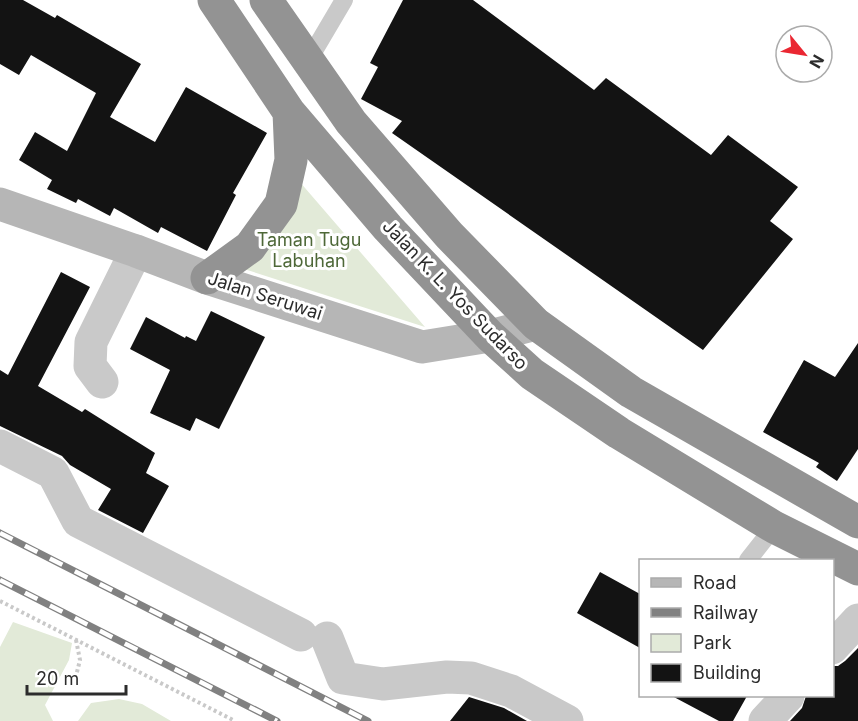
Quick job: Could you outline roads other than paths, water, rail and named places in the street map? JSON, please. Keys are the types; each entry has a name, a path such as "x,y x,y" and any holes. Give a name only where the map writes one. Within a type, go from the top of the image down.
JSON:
{"highway":[{"name":"Jalan K. L. Yos Sudarso","path":"214,0 290,112 388,228 490,336 532,374 619,433 774,527 858,568"},
{"name":"Jalan K. L. Yos Sudarso","path":"266,0 351,122 449,235 536,324 631,392 858,522"},
{"path":"207,278 250,247 281,204 291,160 290,112"}],"street":[{"name":"Jalan Seruwai","path":"0,204 207,278 422,346 490,336 536,324"},
{"path":"102,382 90,366 91,342 136,251"},
{"path":"0,446 53,473 78,521 314,637 343,678 383,684 447,677 471,678 511,691 567,721"},
{"path":"834,646 858,620"},
{"path":"765,721 788,697"}],"lane":[{"path":"308,61 344,0"},
{"path":"750,559 774,527"}],"railway":[{"path":"0,533 368,721"},
{"path":"0,580 277,721"}],"park label":[{"name":"Taman Tugu Labuhan","path":"309,250"}]}
